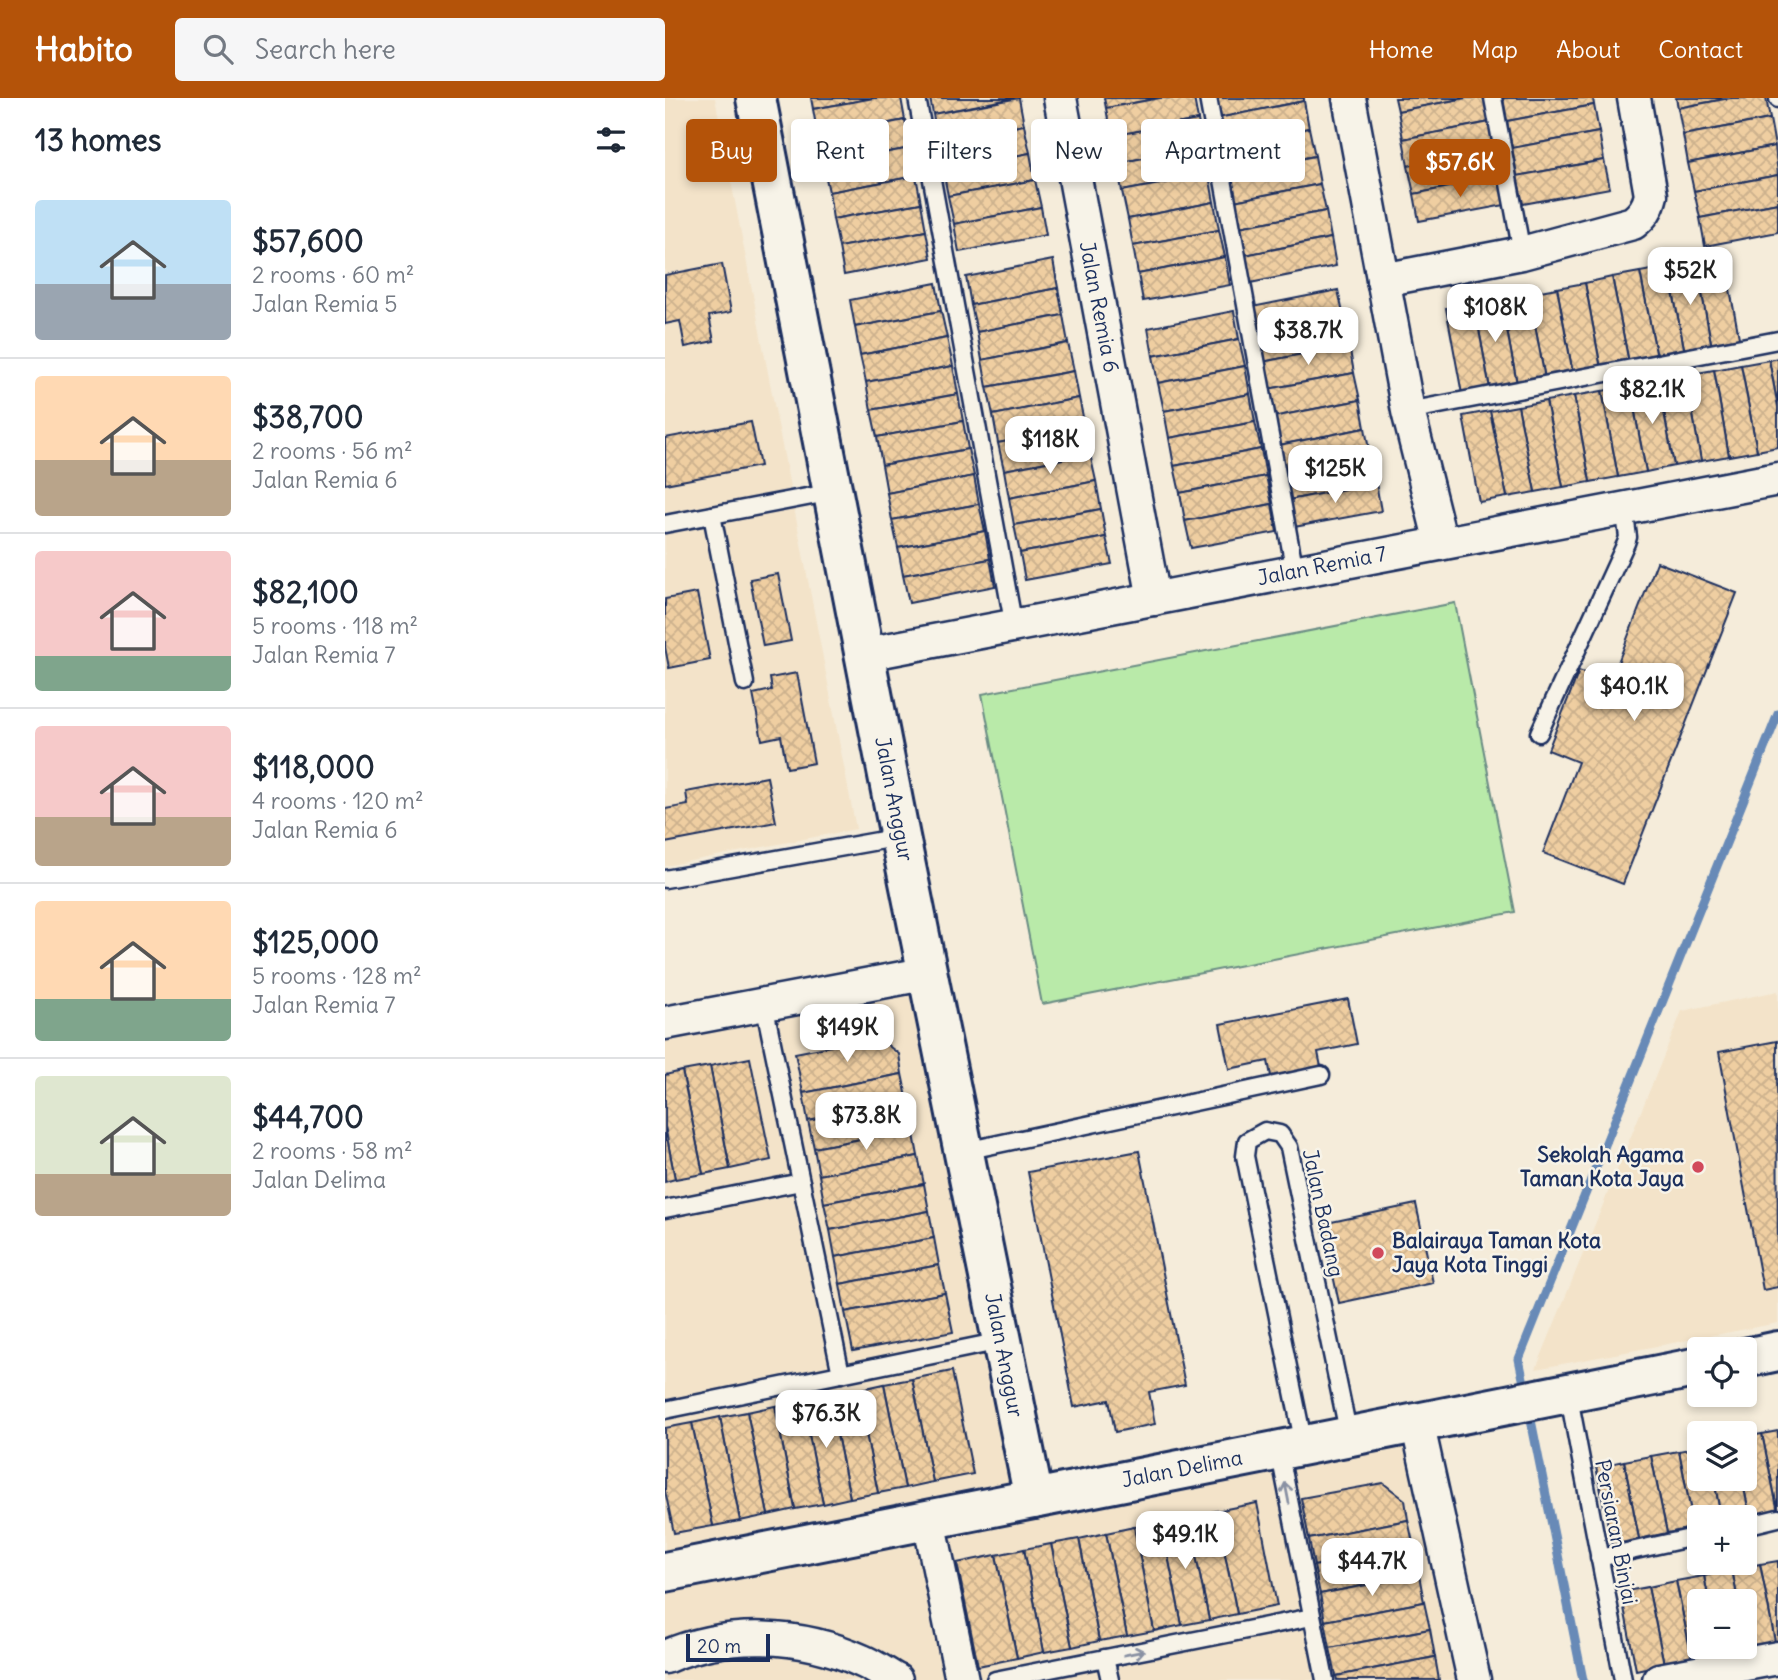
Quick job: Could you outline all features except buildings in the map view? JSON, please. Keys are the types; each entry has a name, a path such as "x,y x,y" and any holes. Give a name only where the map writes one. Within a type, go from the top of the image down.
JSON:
{"street":[{"name":"Jalan Anggur","path":"756,98 900,837 1034,1499"},
{"name":"Jalan Remia 6","path":"1060,98 1154,598"},
{"path":"1349,98 1408,411 1441,544"},
{"path":"1383,280 1522,253 1622,227 1642,216 1648,206 1651,183 1634,98"},
{"name":"Jalan Remia 7","path":"866,654 1778,479"},
{"path":"665,1023 929,972"},
{"path":"1757,1355 1778,1351"},
{"name":"Jalan Delima","path":"668,1567 929,1520 1687,1369"},
{"path":"1434,1418 1474,1680"},
{"path":"929,1520 962,1680"},
{"path":"665,1657 722,1640 761,1638 808,1643 862,1661 896,1680"},
{"path":"1659,1680 1778,1658"}],"lane":[{"path":"917,98 1014,627"},
{"path":"1208,98 1295,572"},
{"path":"1493,98 1522,253"},
{"path":"1408,411 1778,340"},
{"path":"665,524 833,492"},
{"path":"1539,733 1628,537 1624,508"},
{"path":"712,515 745,683"},
{"path":"665,879 900,837"},
{"path":"764,1004 841,1374"},
{"path":"965,1151 1321,1075"},
{"name":"Jalan Badang","path":"1291,1447 1245,1156 1247,1140 1265,1131 1280,1134 1289,1147 1349,1436"},
{"path":"665,1209 801,1182"},
{"path":"665,1410 1001,1341"},
{"name":"Persiaran Binjai","path":"1561,1393 1599,1558 1623,1680"},
{"path":"1291,1447 1312,1617 1325,1680"},
{"path":"1757,1523 1778,1518"},
{"path":"1599,1558 1687,1539"},
{"path":"995,1680 1312,1617"},
{"path":"1105,1658 1110,1680"}],"shaded area":[{"path":"665,98 715,98 719,119 686,119 686,182 731,182 856,829 665,866"},
{"path":"943,959 1046,1479 1426,1403 1485,1680 665,1680 665,1011"},
{"name":"Sekolah Agama Taman Kota Jaya","path":"1778,991 1778,1323 1704,1337 1687,1337 1687,1340 1536,1369 1682,1011"}],"green space":[{"path":"1455,603 1515,912 1042,1004 982,694"}],"waterway":[{"path":"1526,1393 1519,1359 1778,714"},
{"path":"1529,1410 1583,1680"}],"place":[{"name":"Sekolah Agama Taman Kota Jaya","path":"1698,1167"},
{"name":"Balairaya Taman Kota Jaya Kota Tinggi","path":"1378,1253"}]}
